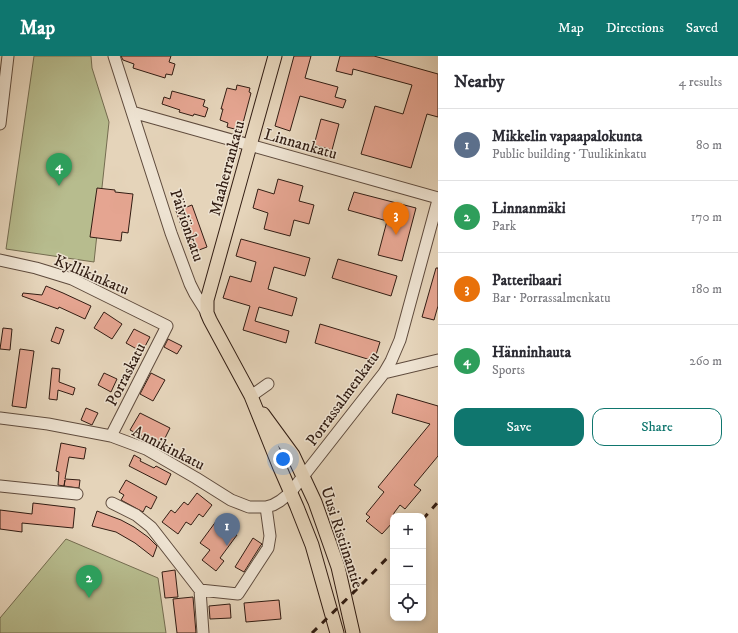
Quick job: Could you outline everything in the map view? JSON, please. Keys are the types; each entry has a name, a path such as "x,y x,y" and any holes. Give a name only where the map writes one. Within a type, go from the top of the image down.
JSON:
{"main road":[{"name":"Maaherrankatu","path":"207,313 207,300 275,56"},
{"name":"Päiviönkatu","path":"207,313 251,396 290,493"},
{"name":"Päiviönkatu","path":"251,396 293,455 303,476"},
{"name":"Uusi Ristiinantie","path":"303,476 315,502 338,567 353,633"},
{"name":"Uusi Ristiinantie","path":"290,493 297,506 312,545 336,633"}],"street":[{"path":"0,124 8,56"},
{"name":"Päiviönkatu","path":"114,56 171,233 190,284 207,313"},
{"name":"Linnankatu","path":"132,112 438,199"},
{"name":"Porrassalmenkatu","path":"290,493 384,373 400,340 438,199"},
{"name":"Kyllikinkatu","path":"0,260 36,268 72,279 167,326"},
{"name":"Porraskatu","path":"112,436 167,326"},
{"path":"384,373 438,360"},
{"path":"251,396 268,384"},
{"name":"Annikinkatu","path":"0,418 48,424 112,436 146,449 231,500 249,507 266,507 273,505 290,493"},
{"path":"0,486 77,494"},
{"path":"112,504 136,515 151,527 200,590 203,633"},
{"path":"200,590 238,594 268,548 270,536 266,507"}],"green space":[{"path":"34,56 91,56 92,68 109,122 94,262 6,249"},
{"path":"66,539 158,578 166,633 0,633 0,618"}],"building":[{"path":"121,56 171,56 169,62 175,64 172,75 166,74 165,78 133,68 134,64 123,60"},
{"path":"294,56 311,56 305,78 338,87 335,97 346,100 343,108 300,96 290,131 275,126"},
{"path":"340,56 374,56 438,74 438,117 427,114 411,168 361,154 375,106 403,114 412,85 353,69 352,75 336,71"},
{"path":"237,85 250,88 249,92 251,93 243,123 240,123 238,130 227,127 228,123 220,120 223,109 221,109 227,88 236,90"},
{"path":"172,91 205,100 203,106 208,108 205,117 194,114 193,116 179,112 180,110 162,104 164,97 170,99"},
{"path":"321,119 339,124 332,150 314,145"},
{"path":"278,179 303,186 299,201 314,205 309,224 294,220 290,236 264,229 268,213 253,208 258,189 274,194"},
{"path":"97,188 133,194 128,233 122,232 121,241 90,237"},
{"path":"354,192 416,208 402,261 378,255 387,221 348,210"},
{"path":"192,205 207,247 191,253 176,211"},
{"path":"241,239 310,258 305,276 274,267 268,289 297,298 292,316 259,307 255,321 289,331 286,343 243,330 250,306 223,298 230,276 251,282 256,262 236,256"},
{"path":"338,259 397,276 391,296 332,278"},
{"path":"436,268 438,268 438,306 434,320 422,317"},
{"path":"46,286 91,306 85,319 59,307 58,309 22,296 23,293 42,295"},
{"path":"104,312 122,324 112,339 94,328"},
{"path":"320,324 380,342 374,361 315,343"},
{"path":"56,327 64,330 59,344 51,341"},
{"path":"3,328 12,329 10,350 0,349"},
{"path":"134,329 150,337 142,352 126,343"},
{"path":"168,339 182,346 177,354 164,347"},
{"path":"20,349 34,351 26,408 12,406"},
{"path":"52,368 60,369 59,382 75,388 73,395 58,390 57,400 49,399"},
{"path":"104,373 117,379 111,392 98,385"},
{"path":"151,373 165,380 153,401 140,394"},
{"path":"397,394 438,406 438,456 414,485 421,490 405,509 400,505 394,513 390,513 390,525 382,534 366,521 370,517 366,514 384,492 378,487 430,424 392,413"},
{"path":"86,408 98,413 92,425 81,420"},
{"path":"140,413 170,428 161,446 130,430"},
{"path":"61,443 86,448 84,459 69,457 65,479 80,480 79,488 58,485 59,472 56,471"},
{"path":"134,455 141,459 140,461 154,468 156,466 171,474 166,485 129,466"},
{"path":"126,480 157,497 151,509 146,506 143,512 121,500 124,495 119,492"},
{"path":"197,493 212,505 203,517 199,514 191,525 186,522 178,534 162,522 171,510 175,513 184,502 188,505"},
{"path":"33,503 75,508 73,528 22,523 22,532 0,529 0,510 32,514"},
{"path":"97,511 121,520 148,537 157,546 153,557 135,543 116,532 92,526"},
{"path":"217,520 237,535 220,558 224,561 216,571 202,560 210,550 200,543"},
{"path":"253,538 262,544 244,572 235,567"},
{"path":"175,570 178,597 165,598 162,572"},
{"path":"193,597 196,633 177,633 173,599"},
{"path":"279,600 281,619 246,622 244,603"},
{"path":"230,604 231,618 210,619 209,606"}],"railway":[{"path":"426,516 438,502"},
{"path":"312,633 390,555"}],"place":[{"name":"Hänninhauta","path":"59,186"},
{"name":"Patteribaari","path":"396,235"},
{"name":"Mikkelin vapaapalokunta","path":"227,546"},
{"name":"Linnanmäki","path":"89,598"}]}
